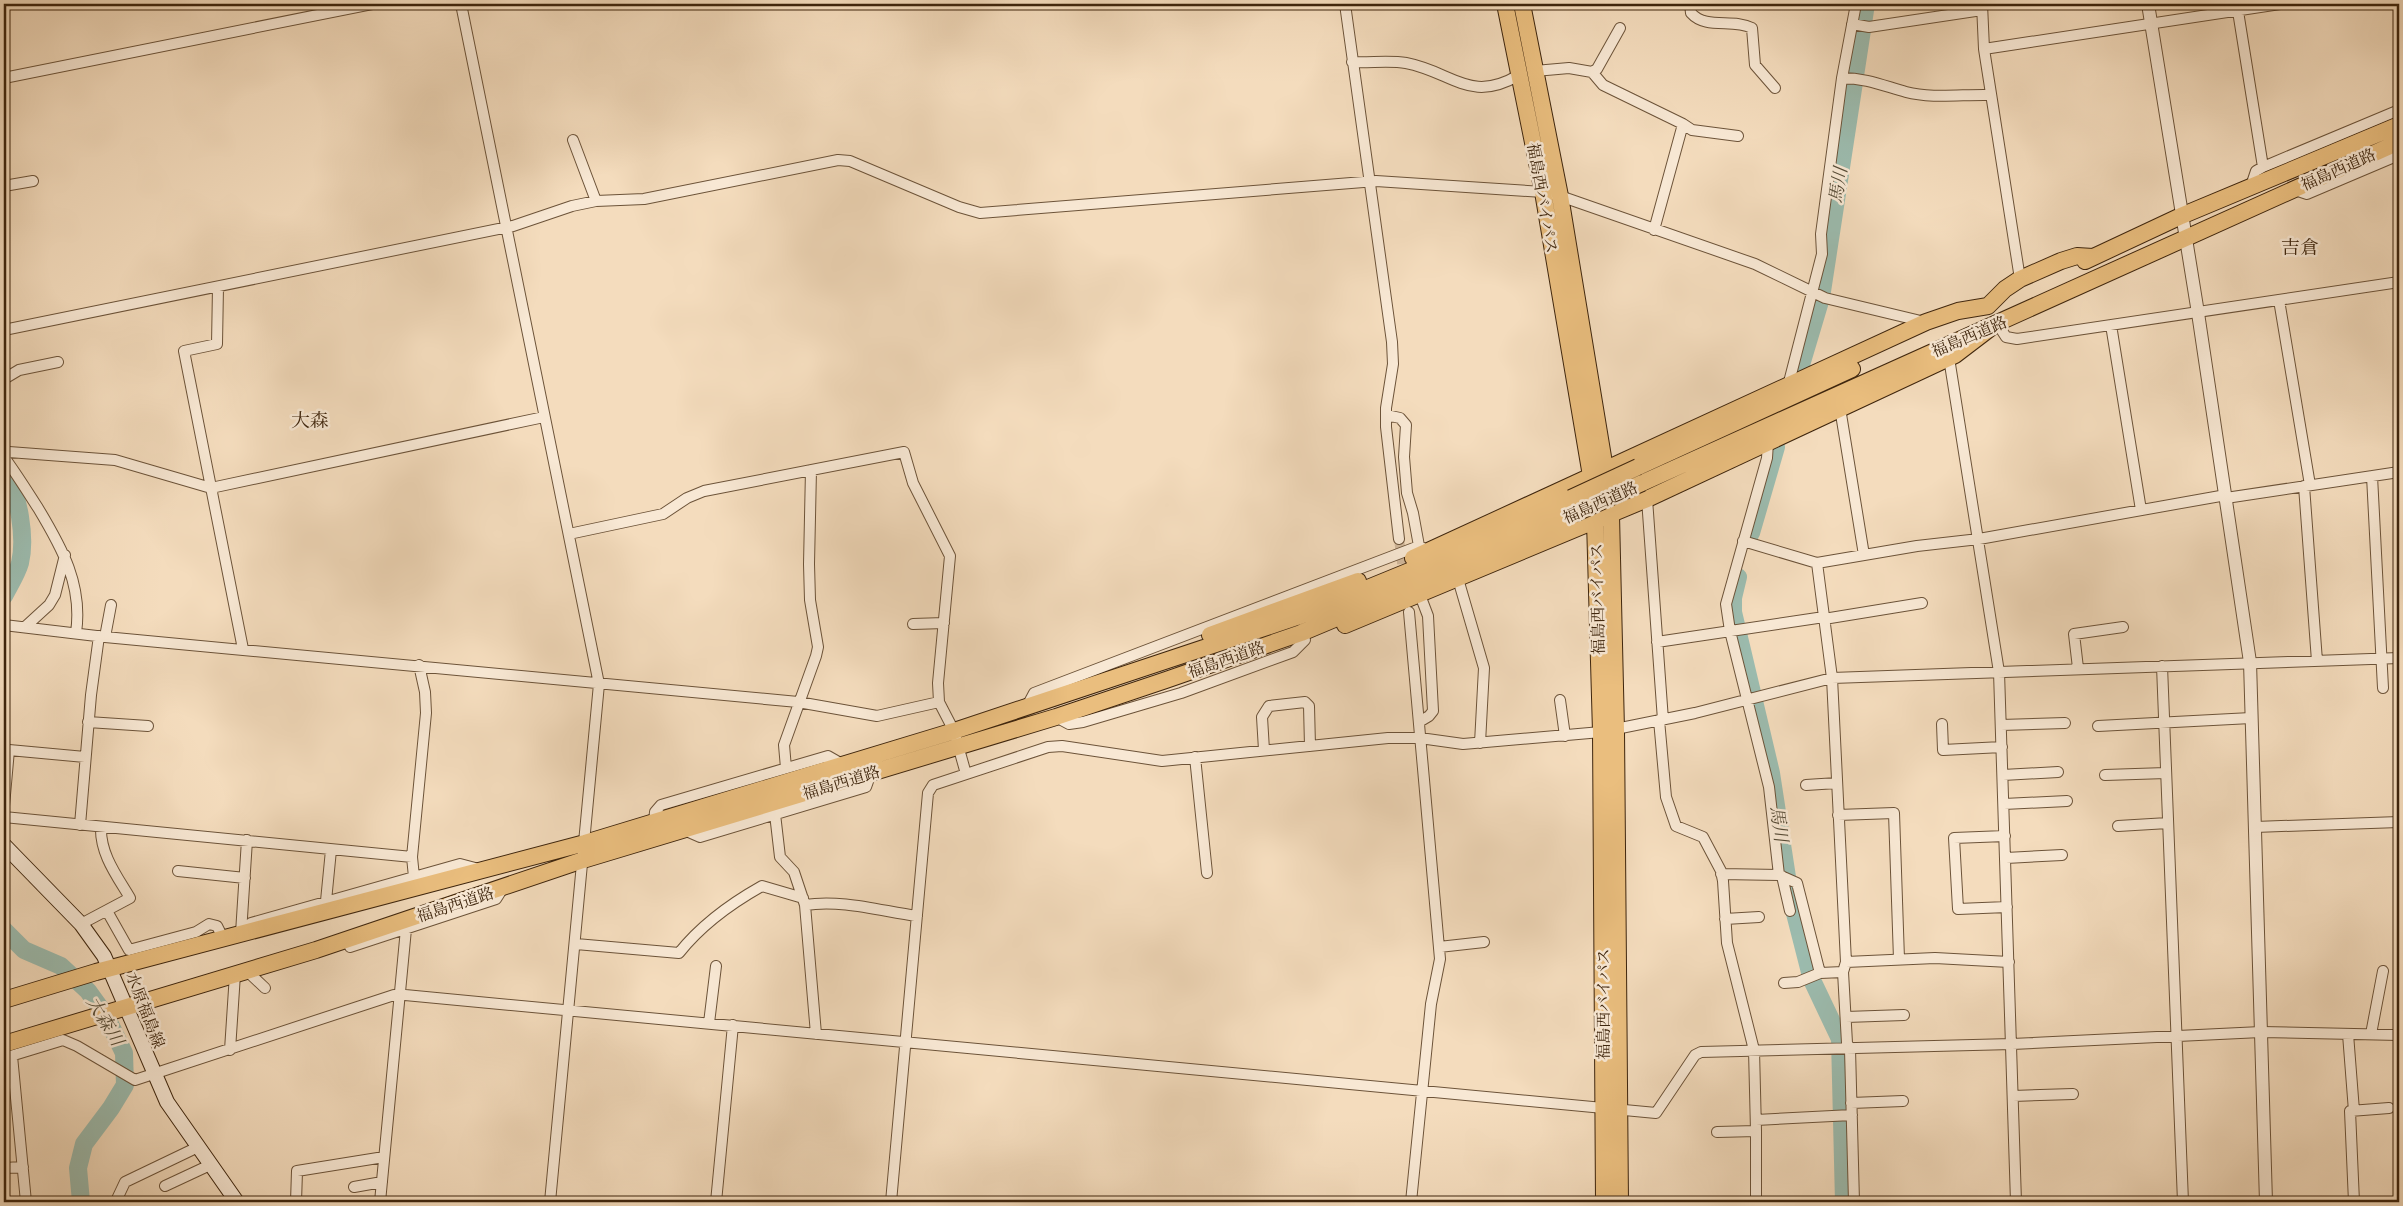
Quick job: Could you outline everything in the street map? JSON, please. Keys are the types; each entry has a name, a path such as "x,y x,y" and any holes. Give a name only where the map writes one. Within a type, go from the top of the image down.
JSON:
{"highway":[{"name":"福島西バイパス","path":"1505,4 1543,192 1591,476 1608,731"},
{"name":"福島西バイパス","path":"1522,4 1560,196 1611,514 1608,731 1611,1109 1604,1202"},
{"name":"福島西道路","path":"4,1000 104,970 585,843 842,764 1056,717 1301,632 1451,570 1572,506 1638,467 2181,216 2399,126"},
{"name":"福島西道路","path":"7,1052 79,1023 316,950 582,860 871,773 956,739 1026,708 1297,617 1572,506 1642,483 2399,142"},
{"path":"1131,673 1175,648 1379,573 1424,548 1591,476 1926,322 1958,311 1988,306 2005,289 2020,279 2077,256 2093,257"},
{"path":"1166,680 1196,680 1305,640 1420,595 1647,500 1949,358 1998,324"},
{"name":"福島西バイパス","path":"1611,1109 1620,1202"}],"main road":[{"name":"水原福島線","path":"4,845 81,924 104,970 120,1010 167,1102 237,1202"}],"street":[{"path":"4,78 372,4"},
{"path":"461,4 599,684 576,944 550,1202"},
{"path":"1345,4 1394,364 1386,415 1399,539"},
{"path":"1690,4 1691,12 1703,20 1743,23 1752,28 1755,65 1776,88"},
{"path":"1788,386 1818,295 1822,254 1821,234 1845,78 1860,26 1856,4"},
{"path":"2148,4 2198,313 2250,662 2266,1202"},
{"path":"1984,49 2151,24 2237,7 2280,4"},
{"path":"1860,26 1982,7 1984,49 2020,279"},
{"path":"2237,7 2263,167"},
{"path":"1592,72 1597,69 1620,28"},
{"path":"1352,62 1406,63 1460,83 1482,88 1505,83 1519,75"},
{"path":"1535,71 1569,68 1592,72 1603,85 1692,130 1738,136"},
{"path":"1845,78 1923,94 1991,95"},
{"path":"2251,186 2256,172 2263,167 2399,110"},
{"path":"1654,230 1683,124"},
{"path":"573,140 596,201"},
{"path":"2292,189 2307,194 2399,155"},
{"path":"4,330 505,227 572,206 596,201 644,199 838,160 850,161 959,207 980,213 1370,181 1543,192 1560,196 1755,264 1818,295 1926,322"},
{"path":"4,186 33,180"},
{"path":"1998,324 2006,337 2017,339 2399,282"},
{"path":"218,287 217,344 184,351 243,649"},
{"path":"2279,300 2307,485 2317,662"},
{"path":"2111,325 2141,510"},
{"path":"1949,358 1999,672 2016,1202"},
{"path":"4,379 19,370 58,362"},
{"path":"1840,408 1864,555"},
{"path":"1026,708 1034,693 1424,548 1407,493 1404,457 1406,425 1400,418 1386,415"},
{"path":"76,633 79,614 76,590 65,556 4,455 9,452 115,460 211,488 544,417"},
{"path":"1768,442 1767,458 1746,542 1727,598 1752,698 1790,911"},
{"path":"569,534 664,514 687,498 704,491 904,452 913,483 950,556 938,684 939,702 956,739 966,774"},
{"path":"786,768 784,745 818,646 810,600 810,470"},
{"path":"1746,542 1816,563 1917,546 1979,539 2141,510 2399,472"},
{"path":"2372,476 2383,688"},
{"path":"1647,500 1666,797 1676,826 1703,837 1721,874 1727,943 1754,1050 1756,1202"},
{"path":"25,628 48,606 55,595 65,556"},
{"path":"1816,563 1832,678 1846,962 1843,972 1851,1103 1849,1115 1854,1202"},
{"path":"1458,579 1484,668 1480,743"},
{"path":"1419,722 1433,711 1428,616 1420,595"},
{"path":"1657,642 1735,629 1922,603"},
{"path":"80,825 88,722 102,636 111,605"},
{"path":"1408,612 1439,947 1438,973 1431,1004 1411,1202"},
{"path":"913,624 944,623"},
{"path":"4,625 798,702 877,716 939,702"},
{"path":"2078,668 2074,634 2122,627"},
{"path":"1056,717 1070,724 1082,722 1172,696 1293,652 1305,640"},
{"path":"891,1202 928,793 933,785 1048,747 1062,746 1162,761 1388,738 1420,738 1463,744 1608,731 1832,678 2399,658"},
{"path":"414,876 412,857 426,713 425,692 419,666"},
{"path":"2162,666 2175,1038 2183,1202"},
{"path":"1560,700 1565,736"},
{"path":"1264,750 1262,717 1269,706 1276,704 1305,702 1309,706 1310,746"},
{"path":"2098,726 2164,721 2251,718"},
{"path":"88,722 148,726"},
{"path":"2001,725 2065,723"},
{"path":"1942,724 1943,750 2002,747"},
{"path":"4,806 9,750 86,757"},
{"path":"654,822 655,812 661,806 828,756 842,764"},
{"path":"1195,758 1206,873"},
{"path":"2003,775 2058,772"},
{"path":"684,830 700,837 866,787 871,773"},
{"path":"2105,775 2166,773"},
{"path":"1806,785 1837,783"},
{"path":"2004,804 2067,801"},
{"path":"1838,815 1894,813 1898,959"},
{"path":"775,814 780,857 794,872 804,902 816,1034"},
{"path":"4,817 412,857"},
{"path":"2254,827 2399,822"},
{"path":"2118,826 2168,824"},
{"path":"81,924 130,898 105,854 101,827"},
{"path":"2005,836 1954,838 1958,909 2007,907"},
{"path":"241,933 248,840"},
{"path":"326,901 331,850"},
{"path":"2006,858 2062,855"},
{"path":"241,933 251,922 414,876 460,864 482,870"},
{"path":"178,871 245,878"},
{"path":"1721,874 1784,877 1797,883 1818,974"},
{"path":"576,944 679,953 695,933 712,919 738,900 762,886 804,902 856,906 917,916"},
{"path":"316,950 324,955 406,929 496,899 503,888"},
{"path":"107,911 129,950 196,932 209,924 217,926 223,938"},
{"path":"1725,919 1759,917"},
{"path":"380,1202 406,929"},
{"path":"1439,947 1484,942"},
{"path":"1846,962 1934,958 2009,962"},
{"path":"709,1023 716,966"},
{"path":"2371,1034 2383,971"},
{"path":"230,1050 241,972 265,988"},
{"path":"1784,983 1805,980 1818,974 1843,972"},
{"path":"26,1202 7,1052 63,1040 77,1046 116,1071 135,1080 399,995 1422,1089 1656,1113 1695,1055 1701,1052 2012,1044 2175,1038 2260,1032 2399,1035"},
{"path":"1846,1017 1904,1015"},
{"path":"716,1202 734,1025"},
{"path":"2348,1034 2354,1111"},
{"path":"2013,1096 2073,1094"},
{"path":"1851,1103 1903,1101"},
{"path":"2354,1202 2350,1111 2389,1108"},
{"path":"1756,1120 1849,1115"},
{"path":"1717,1132 1756,1131"},
{"path":"117,1199 125,1182 198,1147"},
{"path":"296,1202 297,1171 384,1157"},
{"path":"165,1186 210,1165"},
{"path":"4,1168 23,1167"},
{"path":"354,1187 382,1182"}],"waterway":[{"name":"馬川","path":"1801,365 1821,298 1866,4"},
{"name":"馬川","path":"1751,533 1776,447"},
{"name":"大森川","path":"4,471 14,491 22,529 22,553 19,567 4,596"},
{"name":"馬川","path":"1738,577 1733,598 1733,612 1771,773 1789,890 1812,980 1840,1039 1844,1202"},
{"name":"大森川","path":"4,930 24,950 61,966 88,991 106,1016 124,1053 125,1085 111,1108 84,1144 78,1168 81,1202"}],"tunnel":[{"path":"1399,539 1404,578"}],"district":[{"name":"吉倉","path":"2300,247"},
{"name":"大森","path":"310,420"}]}
